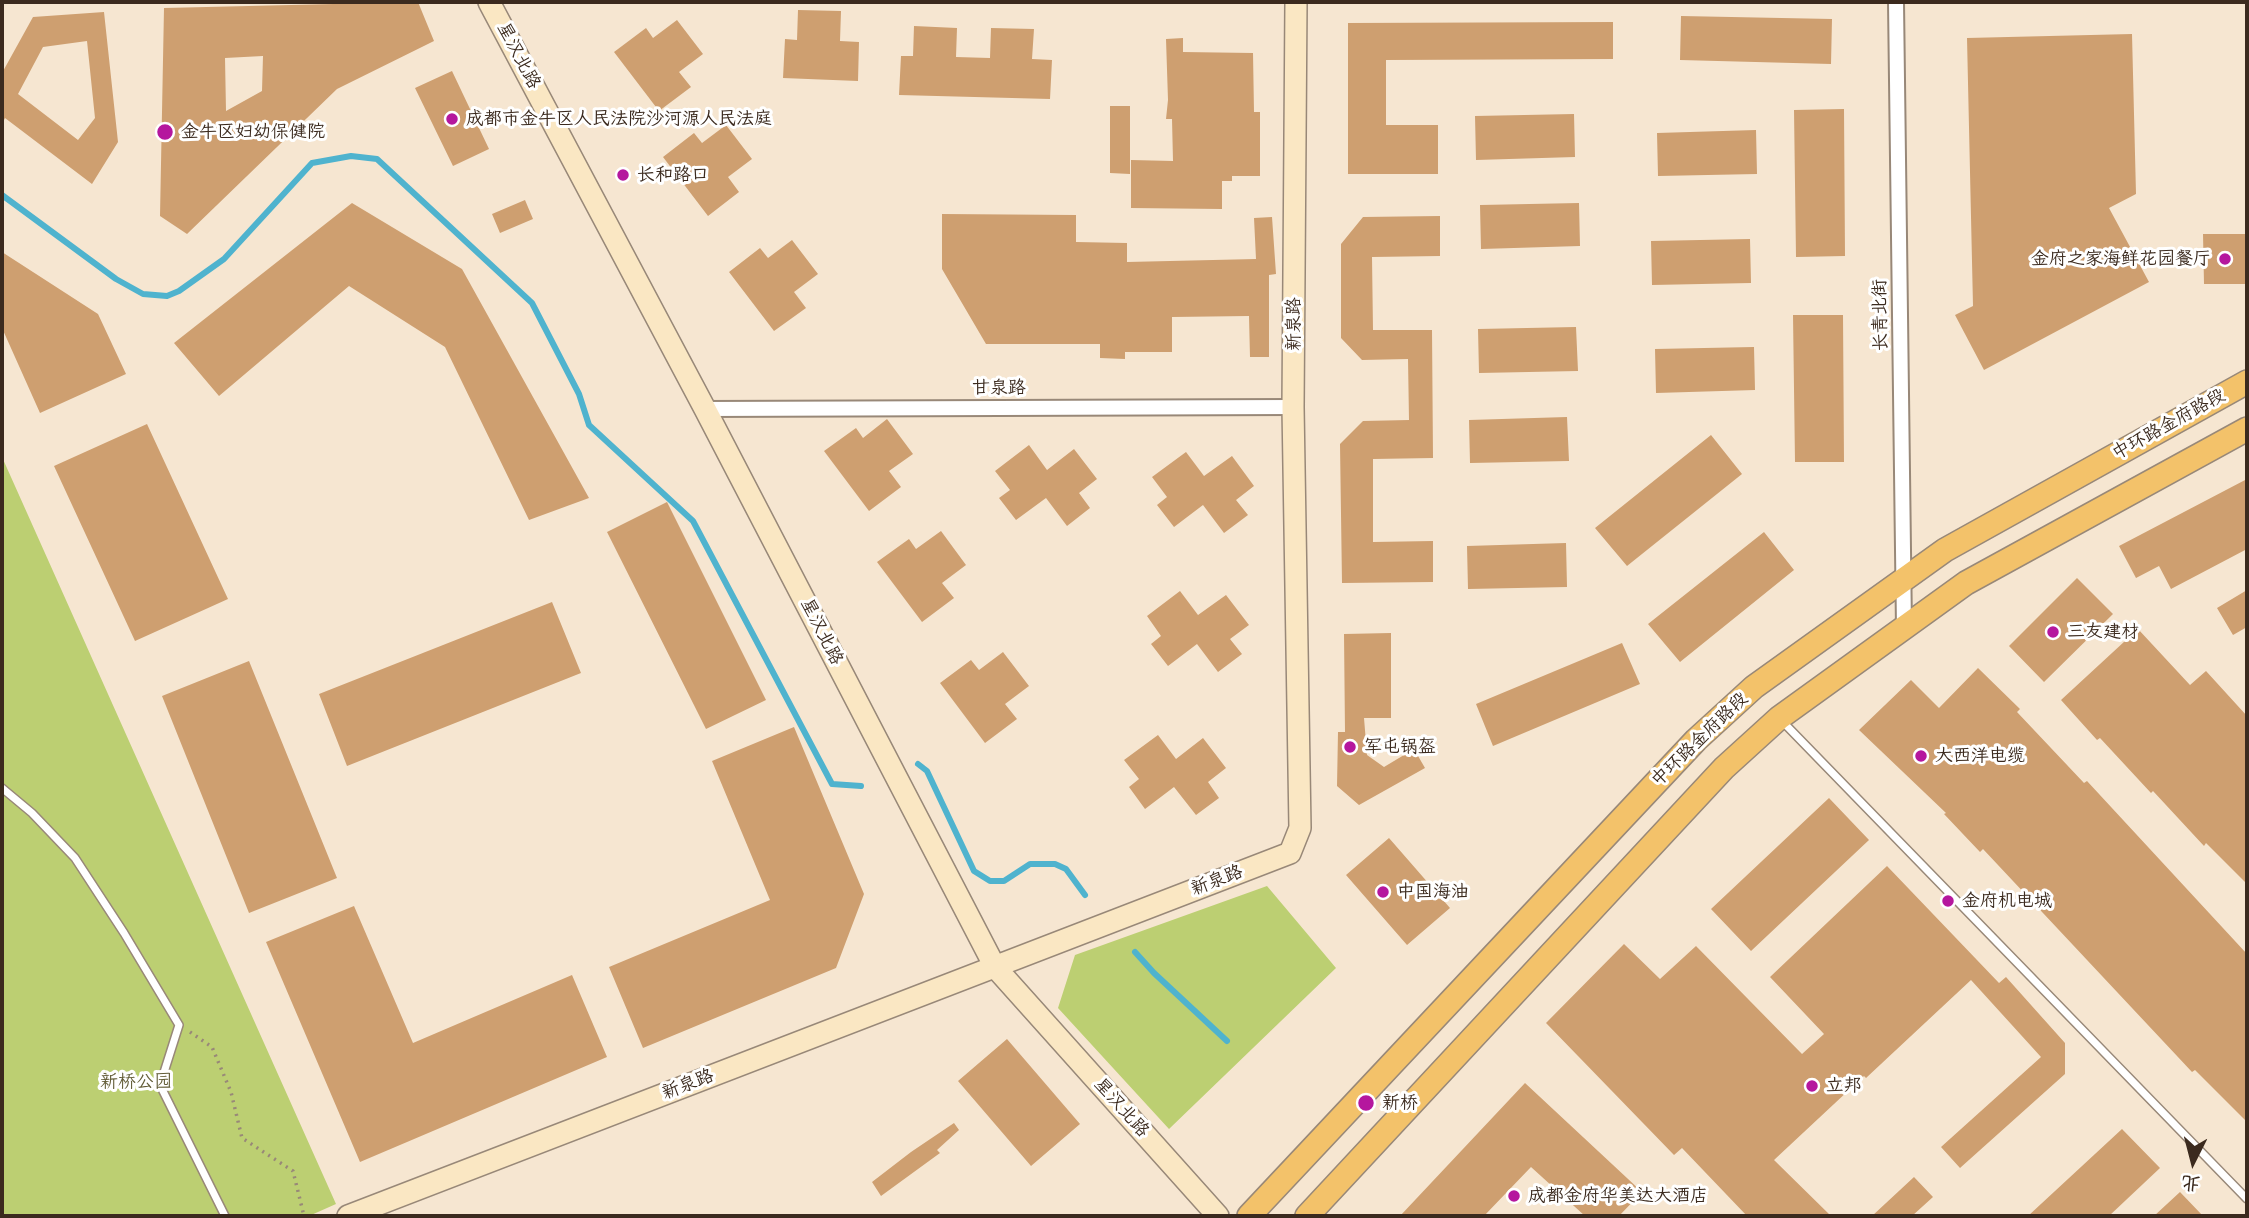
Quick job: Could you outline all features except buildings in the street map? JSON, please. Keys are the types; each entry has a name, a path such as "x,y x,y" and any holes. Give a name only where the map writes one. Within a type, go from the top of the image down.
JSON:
{"main road":[{"name":"中环路金府路段","path":"1248,1216 1696,740 1754,687 1945,550 2247,382"},
{"name":"中环路金府路段","path":"1307,1216 1724,768 1779,718 1966,583 2247,429"}],"street":[{"name":"星汉北路","path":"489,2 705,408 995,967 1218,1216"},
{"name":"新泉路","path":"348,1216 1290,853 1300,828 1293,407 1296,2"},
{"name":"长青北街","path":"1896,2 1904,628"},
{"name":"甘泉路","path":"705,408 1293,407"}],"lane":[{"path":"1779,718 2247,1199"},
{"path":"2,788 32,813 75,858 179,1025 160,1085 225,1216"}],"path":[{"path":"179,1025 212,1047 230,1093 243,1138 293,1171 304,1216"}],"green space":[{"name":"新桥公园","path":"2,457 336,1204 309,1216 2,1216"},
{"path":"1267,886 1336,968 1169,1129 1058,1008 1075,955"}],"waterway":[{"path":"2,195 116,279 143,294 167,296 179,291 224,259 312,163 351,156 377,159 532,303 579,394 589,425 693,521 832,784 861,786"},
{"path":"918,764 927,771 974,871 990,881 1004,881 1030,864 1055,864 1066,869 1085,895"},
{"path":"1135,952 1227,1041"}],"place":[{"name":"成都市金牛区人民法院沙河源人民法庭","path":"452,119"},
{"name":"金牛区妇幼保健院","path":"165,132"},
{"name":"长和路口","path":"623,175"},
{"name":"金府之家海鲜花园餐厅","path":"2225,259"},
{"name":"三友建材","path":"2053,632"},
{"name":"军屯锅盔","path":"1350,747"},
{"name":"大西洋电缆","path":"1921,756"},
{"name":"中国海油","path":"1383,892"},
{"name":"金府机电城","path":"1948,901"},
{"name":"立邦","path":"1812,1086"},
{"name":"新桥","path":"1366,1103"},
{"name":"成都金府华美达大酒店","path":"1514,1196"}]}
